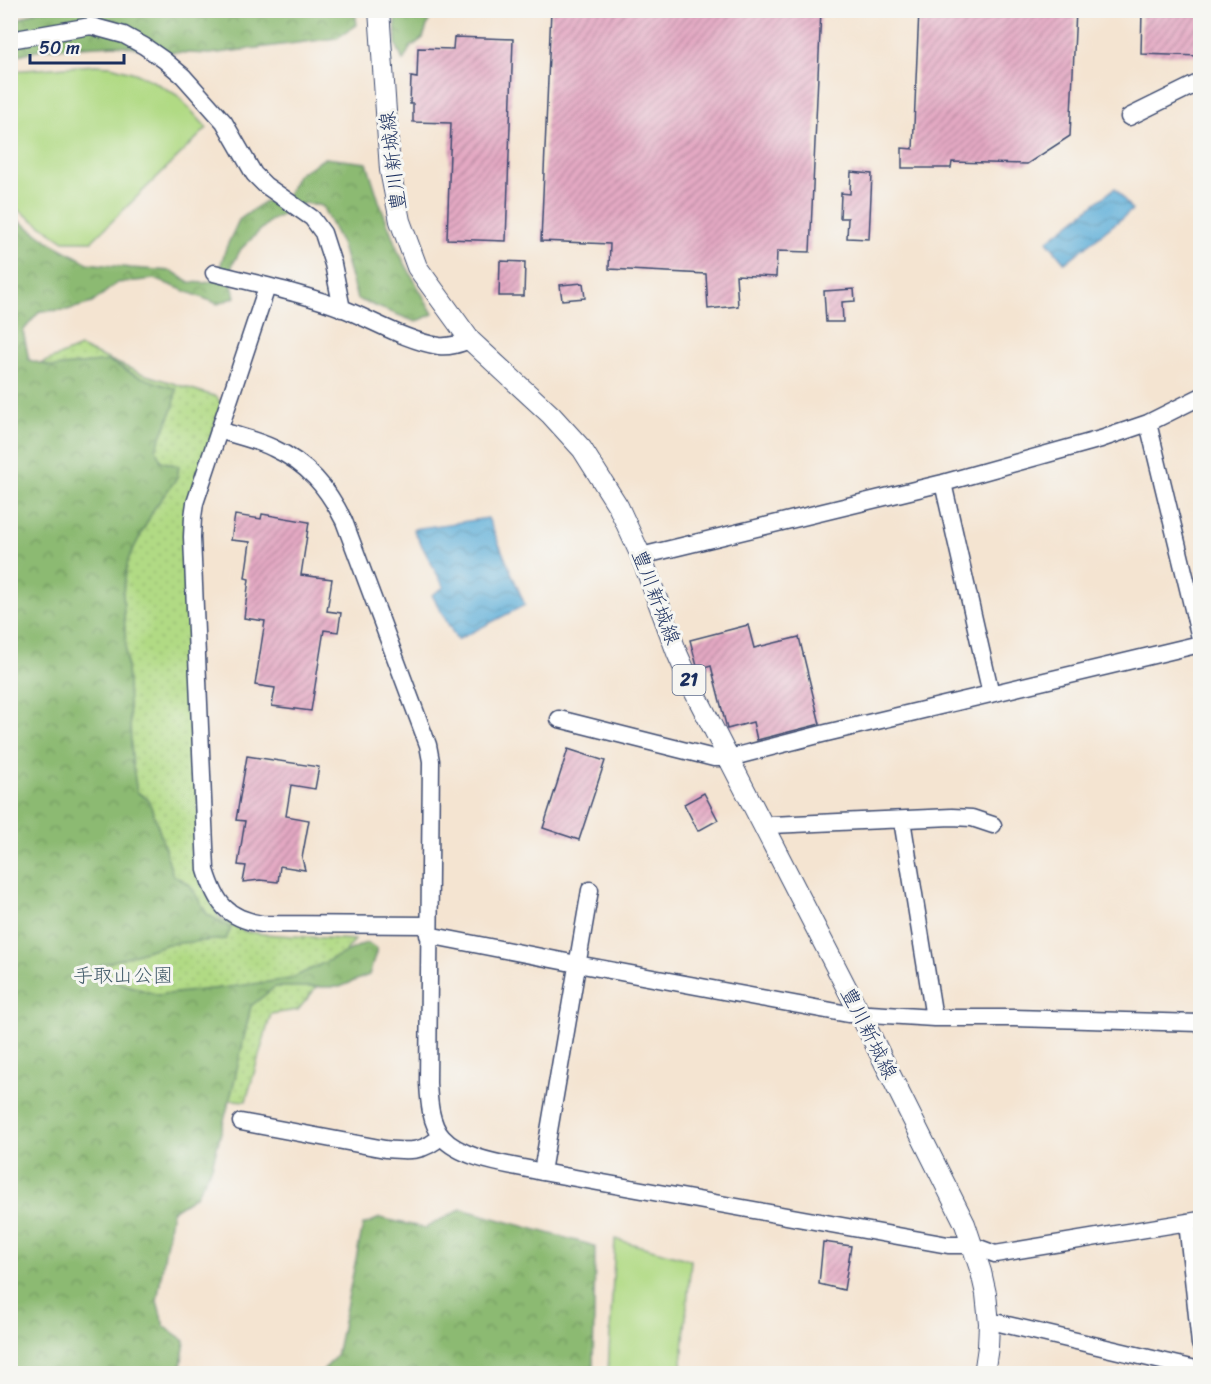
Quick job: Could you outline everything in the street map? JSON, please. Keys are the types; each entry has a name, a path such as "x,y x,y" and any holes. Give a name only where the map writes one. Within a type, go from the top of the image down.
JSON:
{"main road":[{"name":"豊川新城線","path":"380,10 390,170 400,221 417,267 470,340 551,415 582,449 618,506 641,556 693,689 965,1224 983,1283 989,1323 984,1374"}],"street":[{"path":"10,40 91,26 123,35 164,60 183,76 224,122 254,174 265,185 312,218 323,233 333,264 342,309"},
{"path":"1129,117 1200,82"},
{"path":"214,273 294,293 342,309 413,340 440,346 456,346 470,340"},
{"path":"267,286 195,503 193,518 206,870 212,891 223,906 247,921 262,924 429,930 577,964 848,1014 934,1018 1200,1023"},
{"path":"641,556 943,483 1101,439 1148,423 1200,397"},
{"path":"1148,423 1200,638"},
{"path":"219,430 272,447 298,462 319,481 333,499 344,521 428,746 431,761 428,1083 430,1112 441,1136 456,1148 472,1155 542,1172 948,1245 971,1245 995,1254 1194,1221 1200,1344 1198,1369 999,1323 989,1323"},
{"path":"943,483 991,694"},
{"path":"559,719 714,758 729,759 822,734 1200,644"},
{"path":"764,828 771,825 952,817 972,818 993,825"},
{"path":"902,820 934,1018"},
{"path":"542,1172 590,890"},
{"path":"241,1122 394,1150 419,1149 434,1143 441,1136"}],"green space":[{"path":"39,10 355,10 357,25 337,38 210,54 167,52 116,45 41,49 11,57 10,23"},
{"path":"395,11 432,11 423,38 410,48 403,61 396,44"},
{"path":"111,66 151,80 177,95 207,128 92,241 64,241 11,205 11,71"},
{"name":"手取山公園","path":"325,158 367,163 398,251 433,314 416,322 357,299 342,246 322,206 304,203 270,221 241,249 232,266 232,285 235,297 218,304 155,279 117,283 92,303 67,310 40,311 23,331 29,360 53,367 109,361 135,375 176,389 174,406 156,449 161,461 179,466 177,478 154,509 128,560 123,592 132,760 137,792 148,799 173,875 190,885 207,914 231,928 226,939 168,944 101,965 105,978 158,995 290,979 367,942 377,949 369,975 340,987 275,987 251,1006 212,1166 196,1196 172,1211 157,1301 164,1326 185,1341 180,1373 11,1373 10,215 53,244 88,263 172,271 189,282 205,283 216,280 226,248 239,220 265,201 282,206 297,175"},
{"name":"手取山公園","path":"80,347 140,373 217,397 221,404 191,498 200,879 219,917 243,931 355,940 298,1010 271,1014 246,1101 140,1094 11,1063 11,376"},
{"path":"461,1209 595,1246 593,1373 321,1373 336,1356 363,1225 380,1218 425,1228"},
{"path":"615,1239 691,1260 681,1373 608,1373"}],"water":[{"path":"1115,188 1132,210 1065,263 1047,241"},
{"path":"488,518 525,605 457,640 432,595 444,587 413,529"}],"building":[{"path":"551,10 821,10 810,252 777,251 776,277 736,275 738,306 708,309 706,274 609,269 610,244 541,241"},
{"path":"919,10 1076,10 1070,136 1027,164 952,162 951,168 902,168 902,148 913,149"},
{"path":"1142,10 1200,10 1200,56 1141,54"},
{"path":"454,37 513,39 506,241 447,239 451,123 413,122 413,104 410,104 411,77 417,78 418,48 453,49"},
{"path":"851,172 872,174 869,239 847,238 848,218 840,218 841,193 850,194"},
{"path":"500,261 525,262 524,296 499,296"},
{"path":"583,283 585,298 562,300 560,285"},
{"path":"854,289 855,301 842,302 843,322 826,322 824,291"},
{"path":"262,514 309,522 301,575 332,579 327,611 341,613 338,632 324,630 311,711 272,706 275,688 255,685 265,621 244,618 249,579 245,578 250,542 231,540 235,515 261,519"},
{"path":"748,625 754,648 799,637 820,724 757,740 753,722 727,729 711,666 698,670 690,640"},
{"path":"568,749 605,761 579,840 543,828"},
{"path":"247,756 319,767 315,789 291,785 286,816 309,820 302,858 305,870 280,866 278,882 260,880 243,882 246,866 238,865 245,821 236,820"},
{"path":"704,793 718,820 698,831 684,804"},
{"path":"823,1242 851,1246 844,1290 819,1284"}]}
